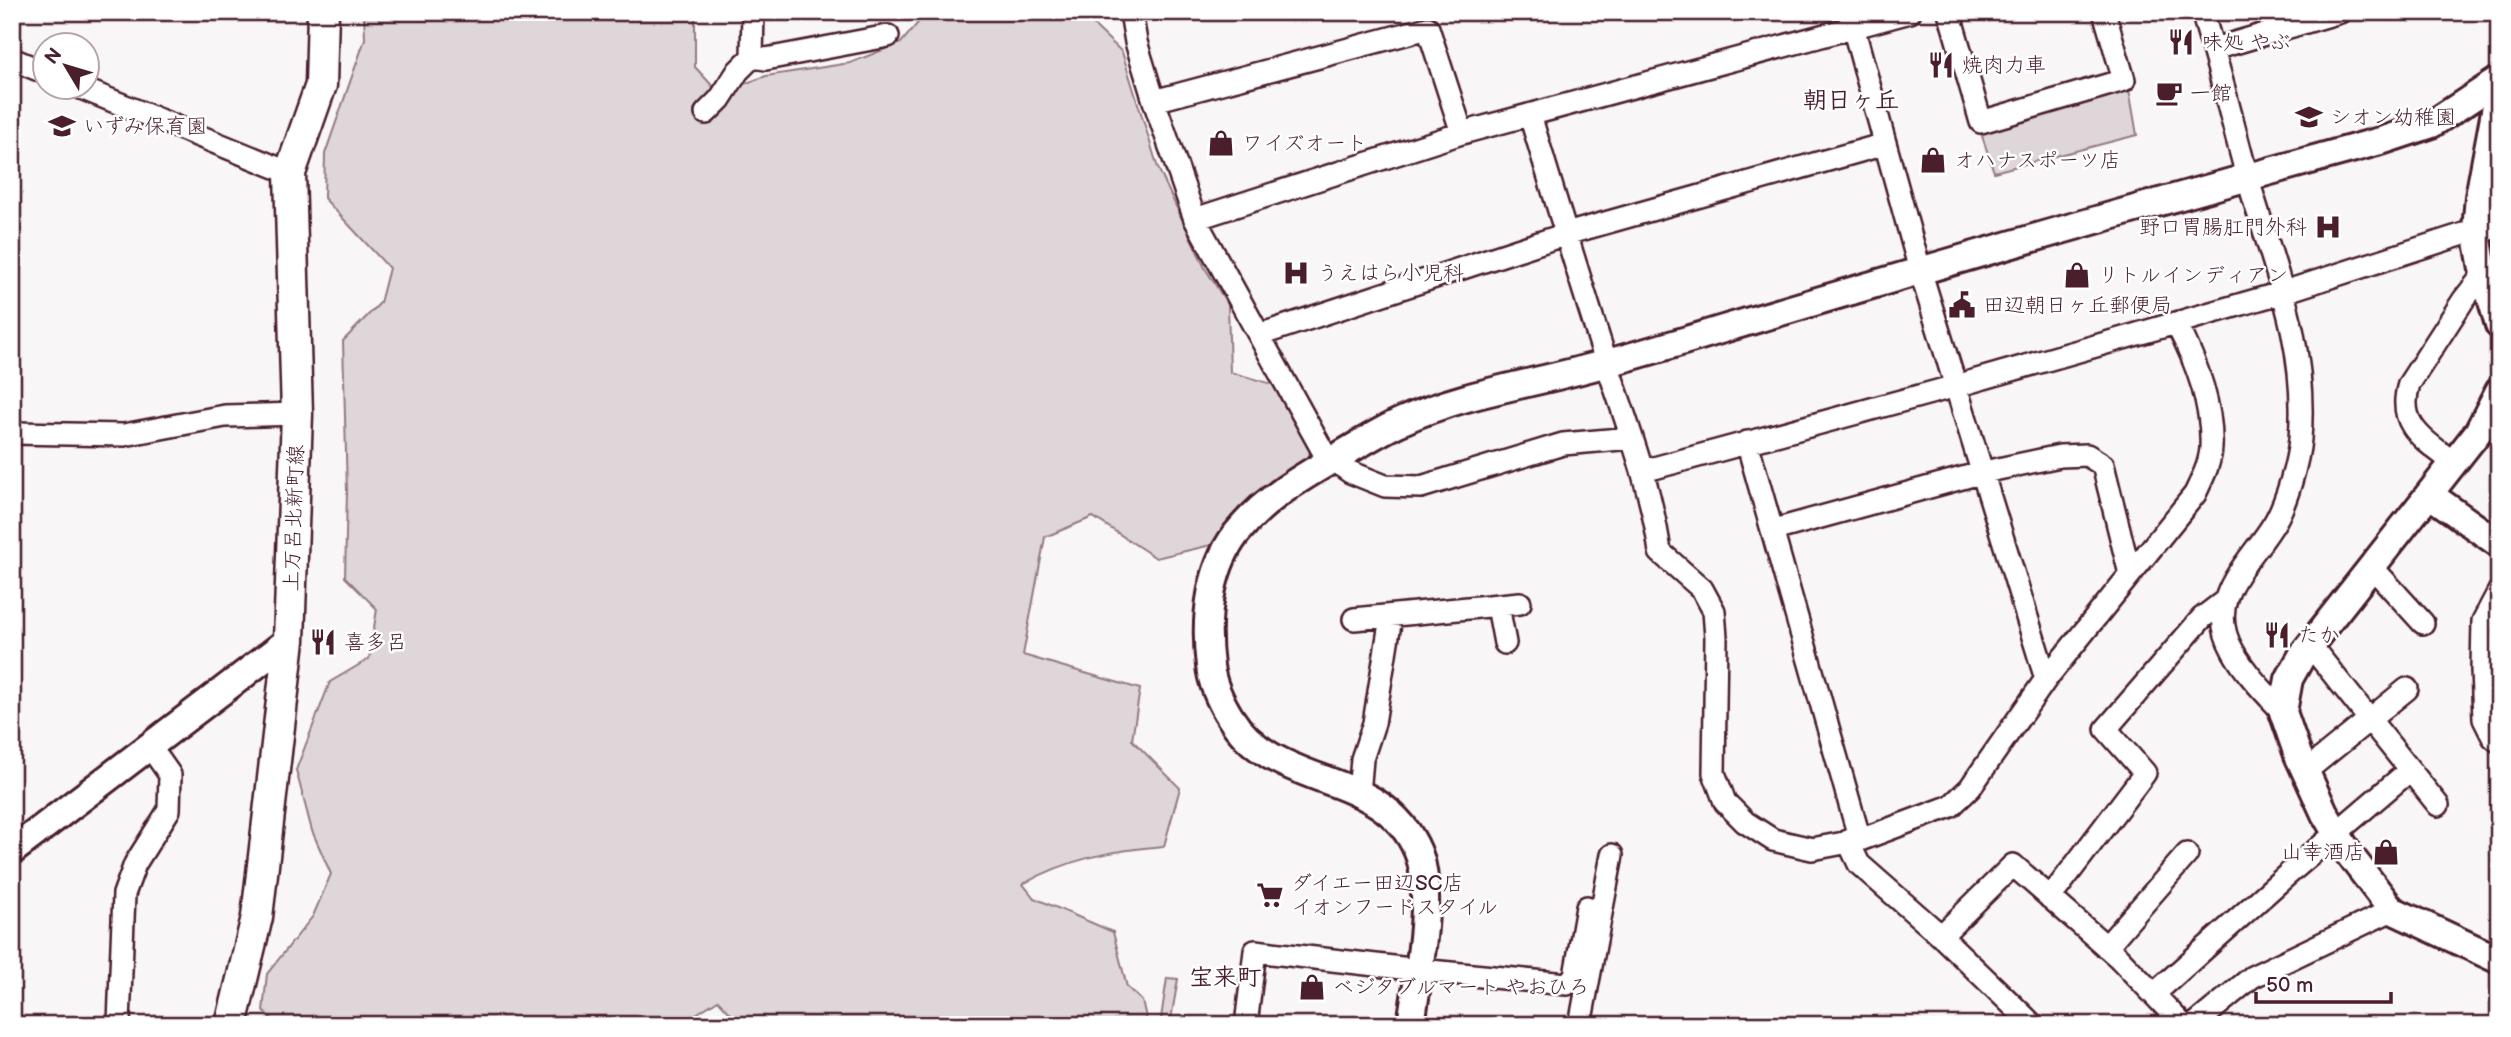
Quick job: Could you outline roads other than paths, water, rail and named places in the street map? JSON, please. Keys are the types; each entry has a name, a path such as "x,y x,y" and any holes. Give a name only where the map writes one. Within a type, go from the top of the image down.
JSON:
{"main road":[{"name":"上万呂北新町線","path":"230,1025 257,917 289,640 297,414 290,173 321,85 323,12"}],"street":[{"path":"706,113 752,57 752,12"},
{"path":"1131,12 1136,43 1154,102 1195,219 1331,461 1385,486 1421,487 1563,444 1632,438"},
{"path":"1195,219 1462,134 1851,20 1910,12"},
{"path":"1949,12 1981,122 2124,80 2104,12"},
{"path":"2050,898 2145,773 2106,729 2202,618 2223,602 2238,573 2277,519 2292,477 2300,440 2299,374 2295,334 2203,12"},
{"path":"2214,49 2340,12"},
{"path":"1851,20 1920,270 2046,679"},
{"path":"1154,102 1428,28 1462,134"},
{"path":"752,57 766,59 888,36"},
{"path":"12,59 32,67"},
{"path":"1411,1025 1419,970 1425,883 1419,853 1404,827 1378,802 1294,769 1260,751 1237,728 1219,700 1210,670 1208,632 1219,559 1241,527 1275,496 1402,421 1453,402 1607,364 1920,270 2432,124 2499,80"},
{"path":"2499,90 2479,197 2487,229 2484,274 2499,326"},
{"path":"102,97 290,173"},
{"path":"1531,115 1566,234 1643,471 1656,519 1660,552 1702,589 1714,611 1714,773 1726,803 1745,822 1773,840 1812,849 1854,841 1951,806 1970,788 2046,679 2195,494 2207,468 2211,448 2208,415 2192,353 2176,323"},
{"path":"1259,335 1566,234 1885,144"},
{"path":"1643,471 2176,323 2487,229"},
{"path":"2454,463 2410,425 2404,399 2409,384 2484,274"},
{"path":"2283,712 2289,680 2310,645 2478,432 2499,391"},
{"path":"12,433 124,435 225,416 297,414"},
{"path":"1747,442 1774,530 1859,864 1941,936 2022,1021"},
{"path":"1774,530 1984,472 2060,456 2087,455 2103,465 2130,574"},
{"path":"2430,494 2499,544"},
{"path":"2372,567 2423,623"},
{"path":"2499,591 2483,621 2490,670 2484,719 2493,737 2499,742"},
{"path":"2223,602 2225,628 2232,651 2283,712 2306,771 2336,833 2392,910 2499,960"},
{"path":"1354,619 1520,603"},
{"path":"1499,606 1505,643"},
{"path":"1359,794 1362,759 1374,723 1391,617"},
{"path":"12,851 289,640"},
{"path":"2310,645 2438,805"},
{"path":"2306,771 2407,689"},
{"path":"119,1023 124,894 135,864 169,810 170,775 149,745"},
{"path":"2154,994 2410,770"},
{"path":"2106,947 2187,854"},
{"path":"1580,1025 1612,855"},
{"path":"1941,936 2012,865 2106,947 2183,1025"},
{"path":"1247,1025 1255,951 1567,984 1575,976 1587,907"},
{"path":"2194,1025 2252,977 2392,910"}],"place":[{"name":"味処 やぶ","path":"2181,42"},
{"name":"焼肉力車","path":"1941,65"},
{"name":"一館","path":"2169,93"},
{"name":"シオン幼稚園","path":"2309,117"},
{"name":"いずみ保育園","path":"62,126"},
{"name":"ワイズオート","path":"1221,143"},
{"name":"オハナスポーツ店","path":"1933,160"},
{"name":"野口胃腸肛門外科","path":"2328,227"},
{"name":"うえはら小児科","path":"1296,273"},
{"name":"リトルインディアン","path":"2077,275"},
{"name":"田辺朝日ヶ丘郵便局","path":"1962,305"},
{"name":"たか","path":"2277,635"},
{"name":"喜多呂","path":"323,642"},
{"name":"山幸酒店","path":"2386,852"},
{"name":"ダイエー田辺SC店 イオンフードスタイル","path":"1270,895"},
{"name":"ベジタブルマート やおひろ","path":"1312,987"}],"district":[{"name":"朝日ヶ丘","path":"1851,100"},
{"name":"宝来町","path":"1225,977"}]}
